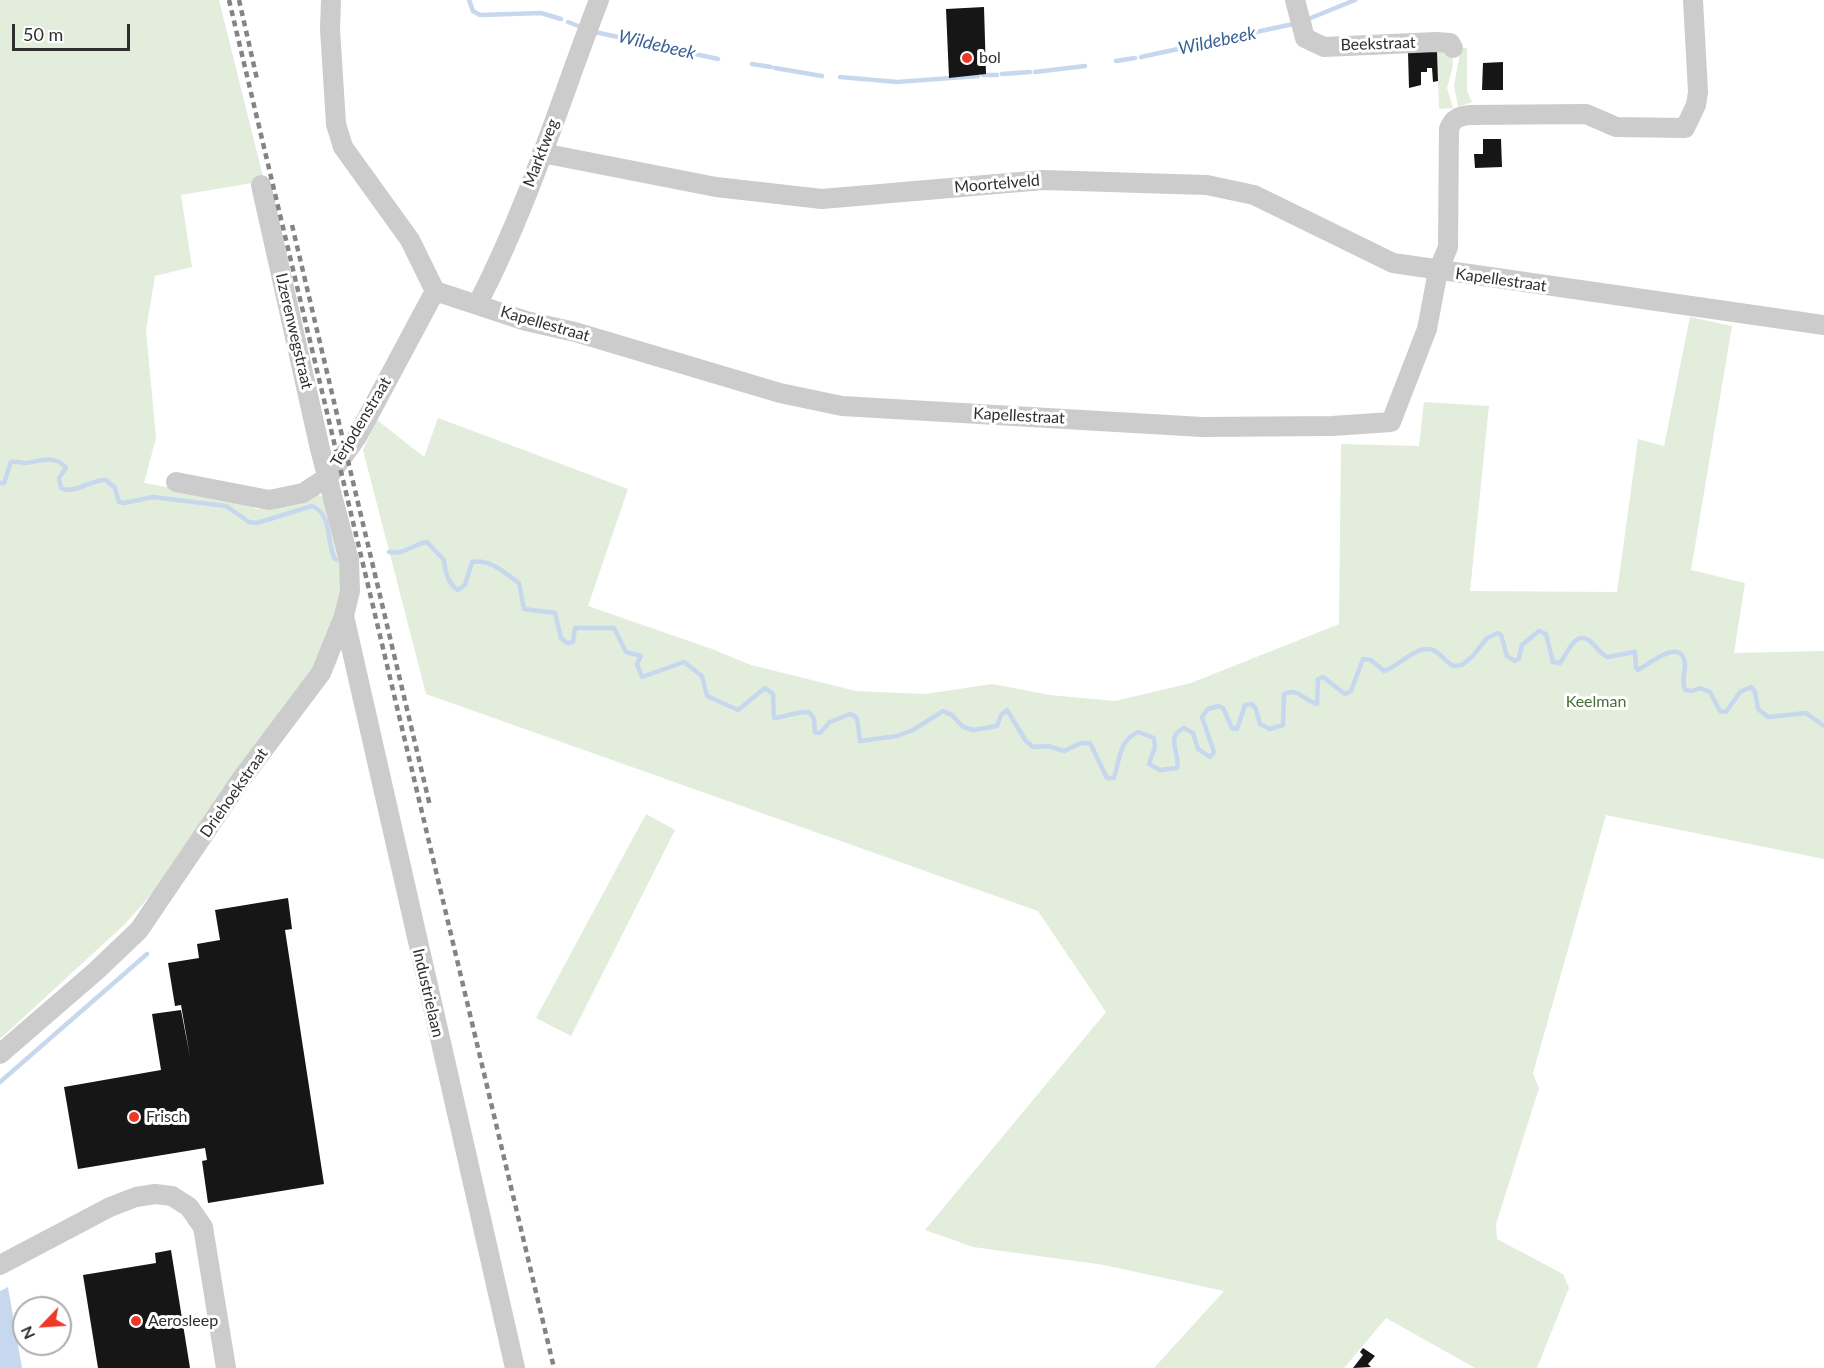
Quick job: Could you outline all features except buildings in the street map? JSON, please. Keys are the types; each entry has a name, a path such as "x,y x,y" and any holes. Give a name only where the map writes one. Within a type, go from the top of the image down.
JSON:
{"street":[{"path":"331,0 336,124 343,147 410,240 435,291"},
{"name":"Marktweg","path":"478,303 493,275 542,153 599,0"},
{"name":"Beekstraat","path":"1295,0 1305,38 1324,47 1436,42 1450,43 1453,48"},
{"path":"1438,271 1448,247 1449,129 1453,120 1470,115 1586,114 1616,127 1685,128 1696,105 1698,92 1693,0"},
{"name":"Moortelveld","path":"542,153 716,187 822,198 1044,180 1207,185 1254,195 1393,263 1438,271"},
{"name":"IJzerenwegstraat","path":"261,185 329,476"},
{"name":"Kapellestraat","path":"435,291 478,303 526,321 575,332 780,393 843,406 1202,427 1332,426 1391,422 1427,329 1438,271 1824,325"},
{"name":"Terjodenstraat","path":"176,482 269,500 303,493 329,476 357,437 435,291"},
{"name":"Driehoekstraat","path":"0,1054 96,972 139,930 242,778 321,673 344,616 350,591 350,560 329,476"},
{"name":"Industrielaan","path":"344,616 515,1368"},
{"path":"0,1265 110,1207 136,1197 155,1194 172,1196 189,1207 203,1227 226,1368"}],"green space":[{"path":"0,0 219,0 264,181 181,195 192,267 155,276 146,330 156,438 144,483 246,501 256,509 279,506 317,493 328,502 345,571 334,630 318,664 156,889 125,924 0,1039"},
{"path":"1461,48 1467,48 1467,91 1472,102 1458,107 1454,85"},
{"path":"1437,51 1452,52 1453,66 1447,88 1453,108 1439,109"},
{"name":"Keelman","path":"1690,317 1732,326 1691,570 1745,583 1734,653 1824,651 1824,859 1606,815 1533,1073 1539,1088 1496,1224 1497,1239 1563,1274 1569,1288 1537,1368 1475,1368 1386,1318 1344,1368 1154,1368 1224,1291 1104,1265 973,1247 925,1230 1106,1012 1038,911 426,694 363,450 377,420 424,457 438,418 628,489 588,606 751,665 856,691 925,694 992,684 1050,695 1115,701 1191,683 1339,624 1341,444 1419,446 1424,402 1489,406 1470,591 1617,592 1638,439 1664,446"},
{"path":"646,814 675,830 571,1036 536,1018"}],"water":[{"path":"8,1287 12,1310 12,1356 20,1356 22,1368 0,1368 0,1291"}],"waterway":[{"name":"Wildebeek","path":"469,0 473,11 480,15 541,13 561,19"},
{"name":"Wildebeek","path":"1306,20 1355,0"},
{"name":"Wildebeek","path":"568,22 581,27"},
{"name":"Wildebeek","path":"1141,57 1293,24"},
{"name":"Wildebeek","path":"595,32 718,59"},
{"name":"Wildebeek","path":"1116,61 1135,58"},
{"name":"Wildebeek","path":"752,64 771,67"},
{"name":"Wildebeek","path":"1035,72 1085,66"},
{"name":"Wildebeek","path":"775,68 822,76"},
{"name":"Wildebeek","path":"1002,74 1030,72"},
{"name":"Wildebeek","path":"983,75 997,75"},
{"name":"Wildebeek","path":"840,77 897,82 978,76"},
{"path":"0,483 4,483 11,462 52,460 66,468 59,478 61,488 72,490 106,480 115,488 119,502 124,503 153,497 226,506 249,522 257,523 312,506 323,515 332,552 335,559 342,561"},
{"path":"389,552 404,551 427,542 444,560 448,577 458,590 465,585 472,562 491,564 519,583 524,609 555,613 561,638 567,643 573,642 575,628 614,628 626,652 641,656 637,664 642,677 684,662 702,676 707,696 738,710 765,688 773,694 774,718 809,712 814,719 815,732 820,733 830,722 850,714 857,718 860,741 897,736 913,730 943,711 952,715 963,727 973,730 997,726 1001,715 1007,710 1026,741 1033,747 1048,746 1064,751 1081,743 1090,743 1107,778 1114,778 1123,746 1131,736 1138,732 1154,738 1155,747 1149,764 1160,770 1177,768 1174,741 1178,732 1184,728 1193,733 1198,749 1210,757 1214,752 1202,717 1208,709 1218,706 1223,708 1232,728 1237,729 1245,705 1252,704 1256,709 1260,724 1270,729 1283,725 1284,694 1297,693 1317,704 1318,679 1323,677 1345,694 1351,691 1363,659 1371,660 1384,671 1422,650 1435,651 1453,666 1462,665 1473,656"},
{"path":"1475,653 1487,638 1498,633 1501,635 1507,656 1515,661 1519,658 1522,645 1539,631 1546,634 1553,662 1560,663 1573,643 1582,638 1587,639 1607,657 1635,652 1638,670 1665,654 1679,652 1685,666 1683,680 1685,690 1692,691 1700,688 1710,692 1720,711 1726,712 1740,692 1751,687 1755,692 1758,709 1768,717 1806,713 1824,726"},
{"path":"0,1082 147,954"}],"railway":[{"path":"229,0 554,1368"},
{"path":"239,0 257,79"},
{"path":"292,225 430,806"}],"place":[{"name":"bol","path":"967,58"},
{"name":"Frisch","path":"134,1117"},
{"name":"Aerosleep","path":"136,1321"}]}
